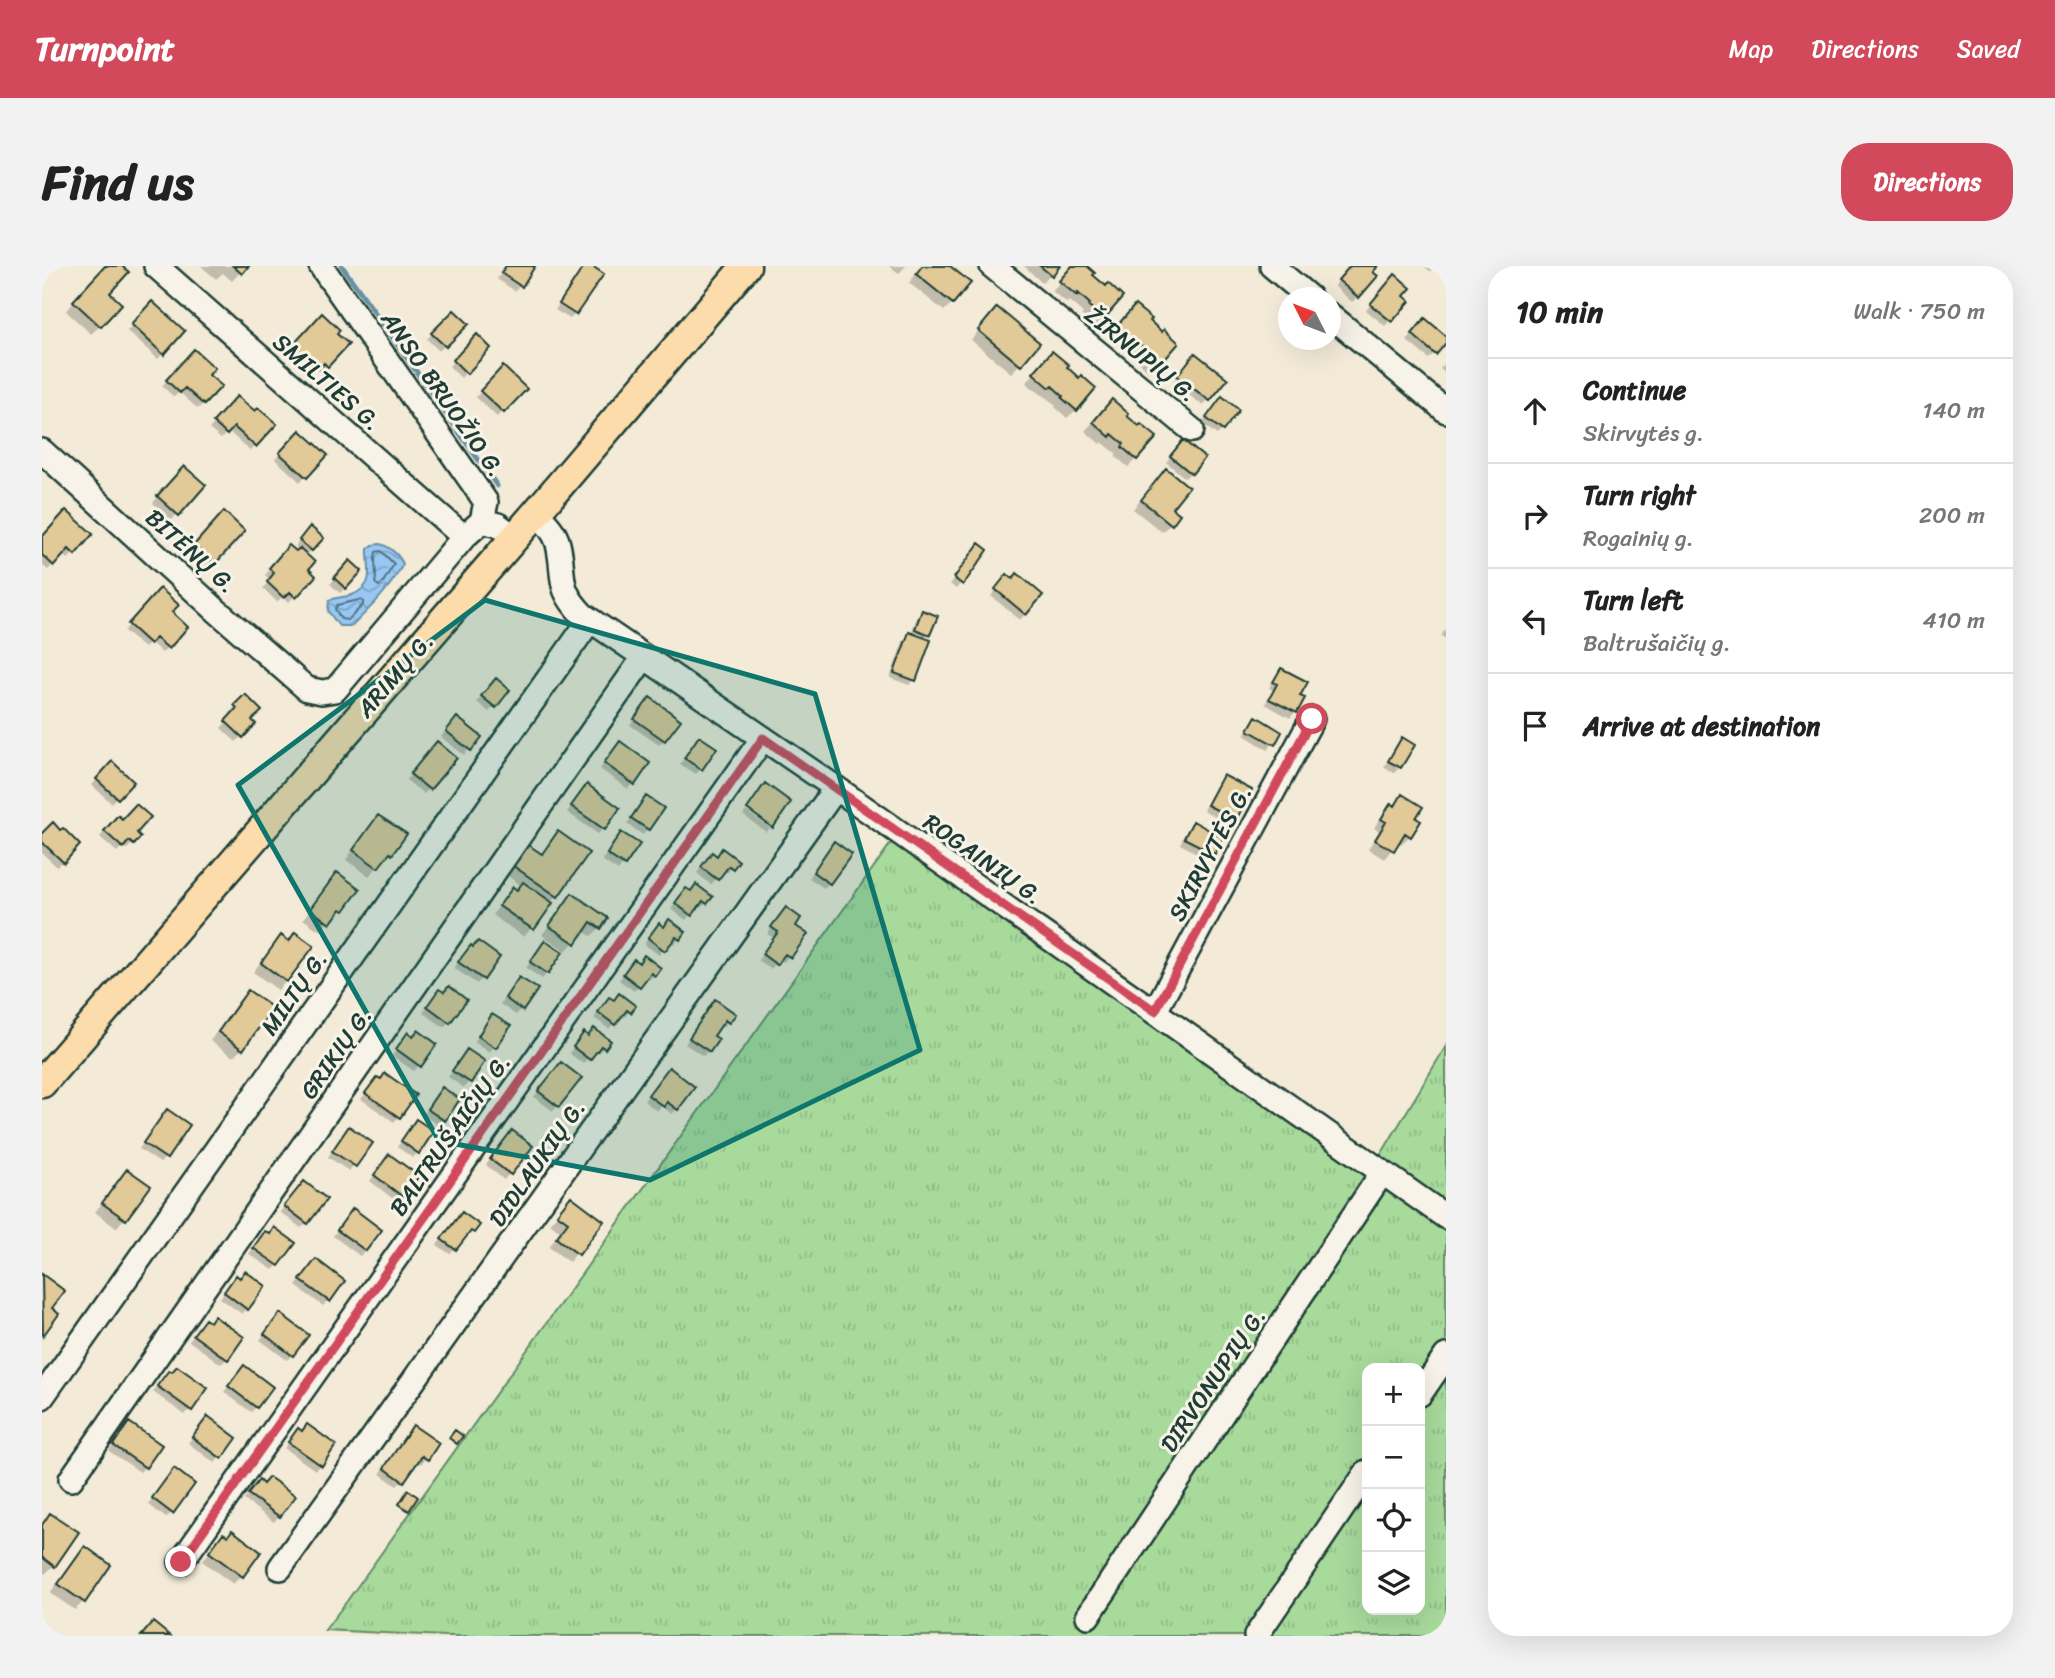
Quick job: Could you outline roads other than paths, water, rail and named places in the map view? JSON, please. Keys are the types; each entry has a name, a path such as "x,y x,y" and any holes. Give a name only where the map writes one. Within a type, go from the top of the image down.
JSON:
{"main road":[{"name":"ARIMŲ G.","path":"42,1083 536,513 746,266"}],"street":[{"name":"SMILTIES G.","path":"156,266 464,537"},
{"name":"ANSO BRUOŽIO G.","path":"321,266 486,502 482,521"},
{"name":"ŽIRNUPIŲ G.","path":"992,266 1192,430"},
{"path":"1272,266 1297,287"},
{"path":"1341,323 1446,411"},
{"name":"BITĖNŲ G.","path":"42,451 217,611 307,689 322,692 335,690 464,537"},
{"name":"ROGAINIŲ G.","path":"536,513 550,526 558,542 562,580 571,602 590,620 836,788 1446,1217"},
{"path":"464,537 482,521 498,525 514,537"},
{"name":"MILTŲ G.","path":"42,1397 590,620"},
{"name":"GRIKIŲ G.","path":"71,1479 644,657"},
{"name":"SKIRVYTĖS G.","path":"1155,1011 1312,719"},
{"name":"BALTRUŠAIČIŲ G.","path":"181,1562 763,738"},
{"name":"DIDLAUKIŲ G.","path":"280,1568 836,788"},
{"name":"DIRVONUPIŲ G.","path":"1088,1616 1382,1173"},
{"path":"1425,1387 1446,1356"},
{"path":"1256,1636 1362,1479"}],"water":[{"path":"380,544 393,551 403,564 386,590 352,626 339,626 328,611 329,601 352,595 365,586 369,575 368,549"}],"waterway":[{"path":"342,266 497,486"}]}
